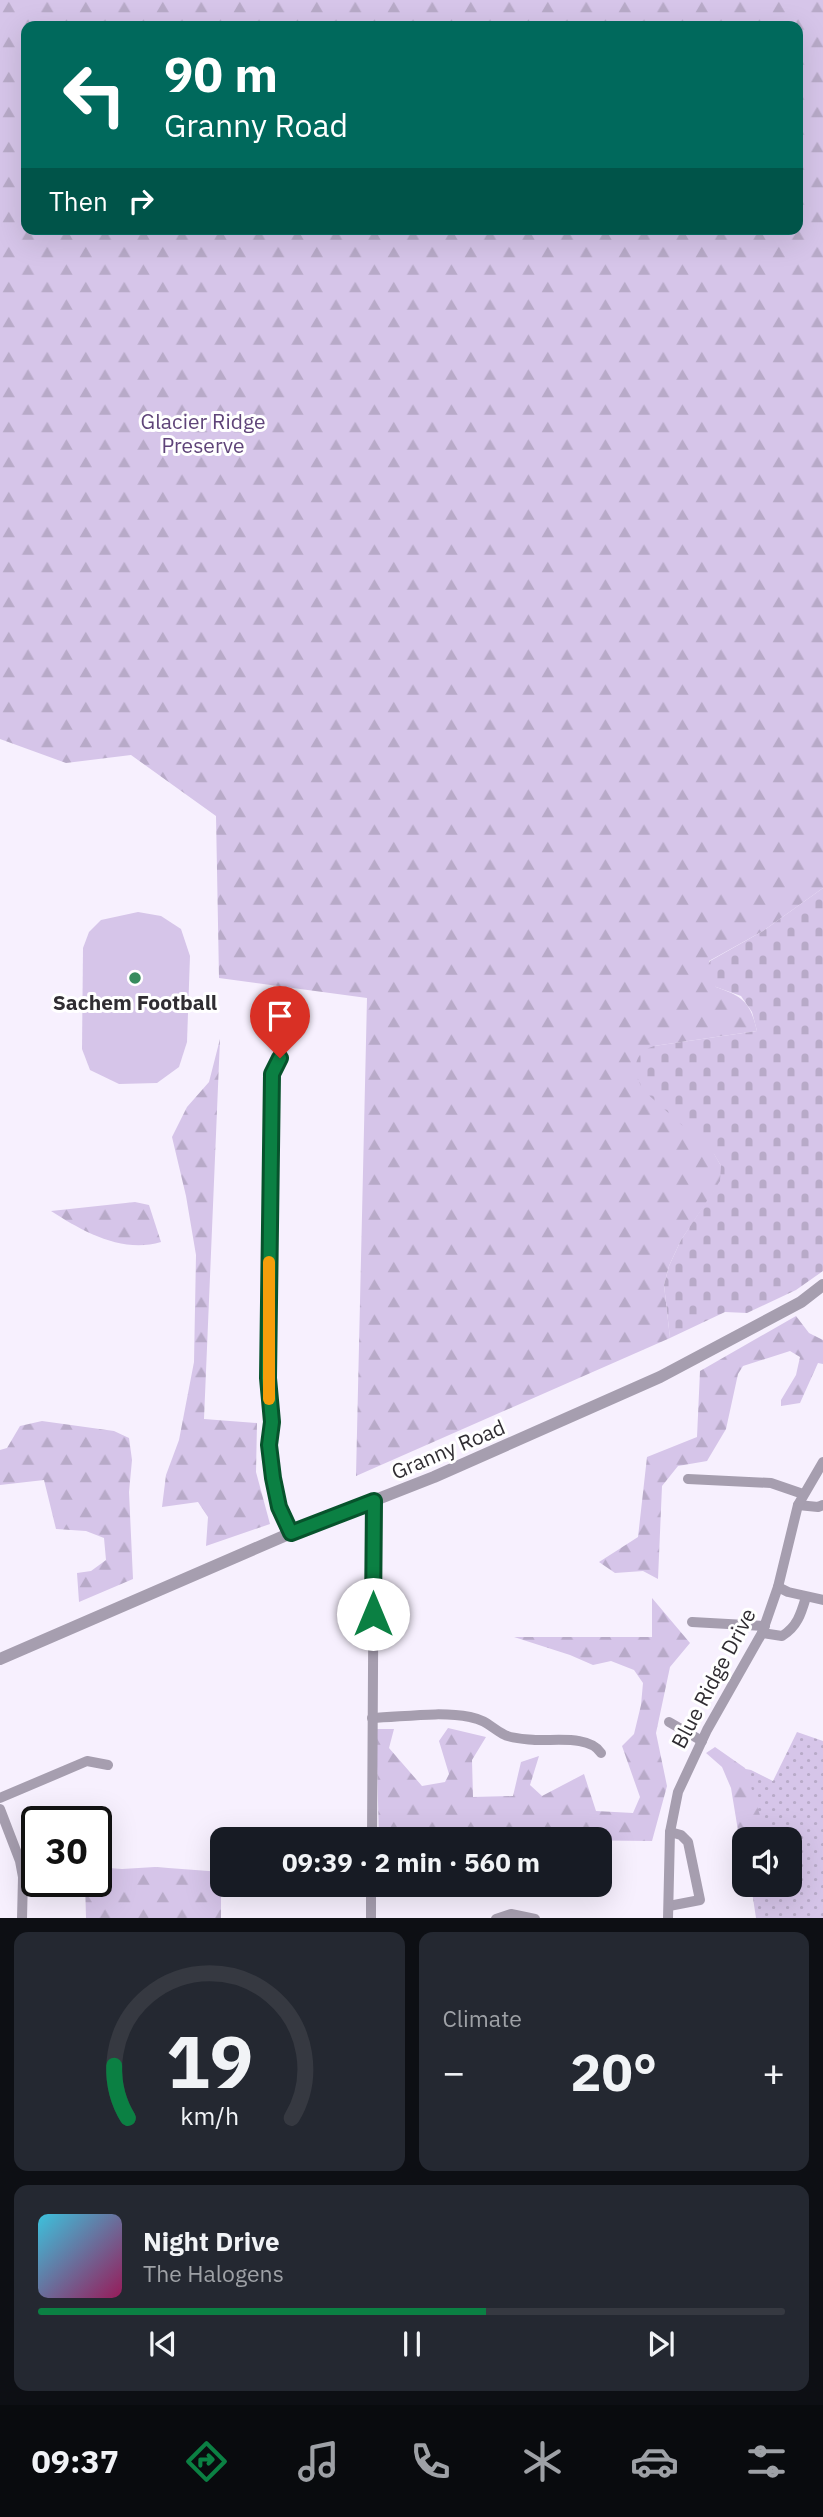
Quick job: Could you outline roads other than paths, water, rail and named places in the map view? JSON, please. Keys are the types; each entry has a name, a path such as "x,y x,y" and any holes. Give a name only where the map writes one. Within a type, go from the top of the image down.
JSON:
{"street":[{"path":"280,1058 272,1074 268,1378 272,1422 269,1445 279,1507 291,1533"},
{"name":"Granny Road","path":"0,1658 291,1533 434,1477 660,1377 801,1302 823,1285"},
{"name":"Blue Ridge Drive","path":"668,1918 670,1832 678,1792 702,1741 764,1629 778,1587 798,1505 823,1462"},
{"path":"688,1479 771,1482 803,1494"},
{"path":"372,1827 374,1501"},
{"path":"798,1505 823,1505"},
{"path":"778,1587 823,1600"},
{"path":"692,1622 764,1629 782,1636 789,1632 799,1618 806,1597"},
{"path":"372,1718 448,1715 470,1717 490,1723 504,1735 531,1740 585,1741 600,1749 601,1753"},
{"path":"668,1722 702,1741"},
{"path":"0,1798 87,1761 108,1765"},
{"path":"0,1810 20,1861 23,1877 22,1918"},
{"path":"669,1906 700,1900 688,1842 681,1835 670,1832"},
{"path":"371,1897 371,1918"},
{"path":"499,1918 511,1914 530,1918"}],"place":[{"name":"Sachem Football","path":"135,978"}],"park label":[{"name":"Glacier Ridge Preserve","path":"203,433"}]}
